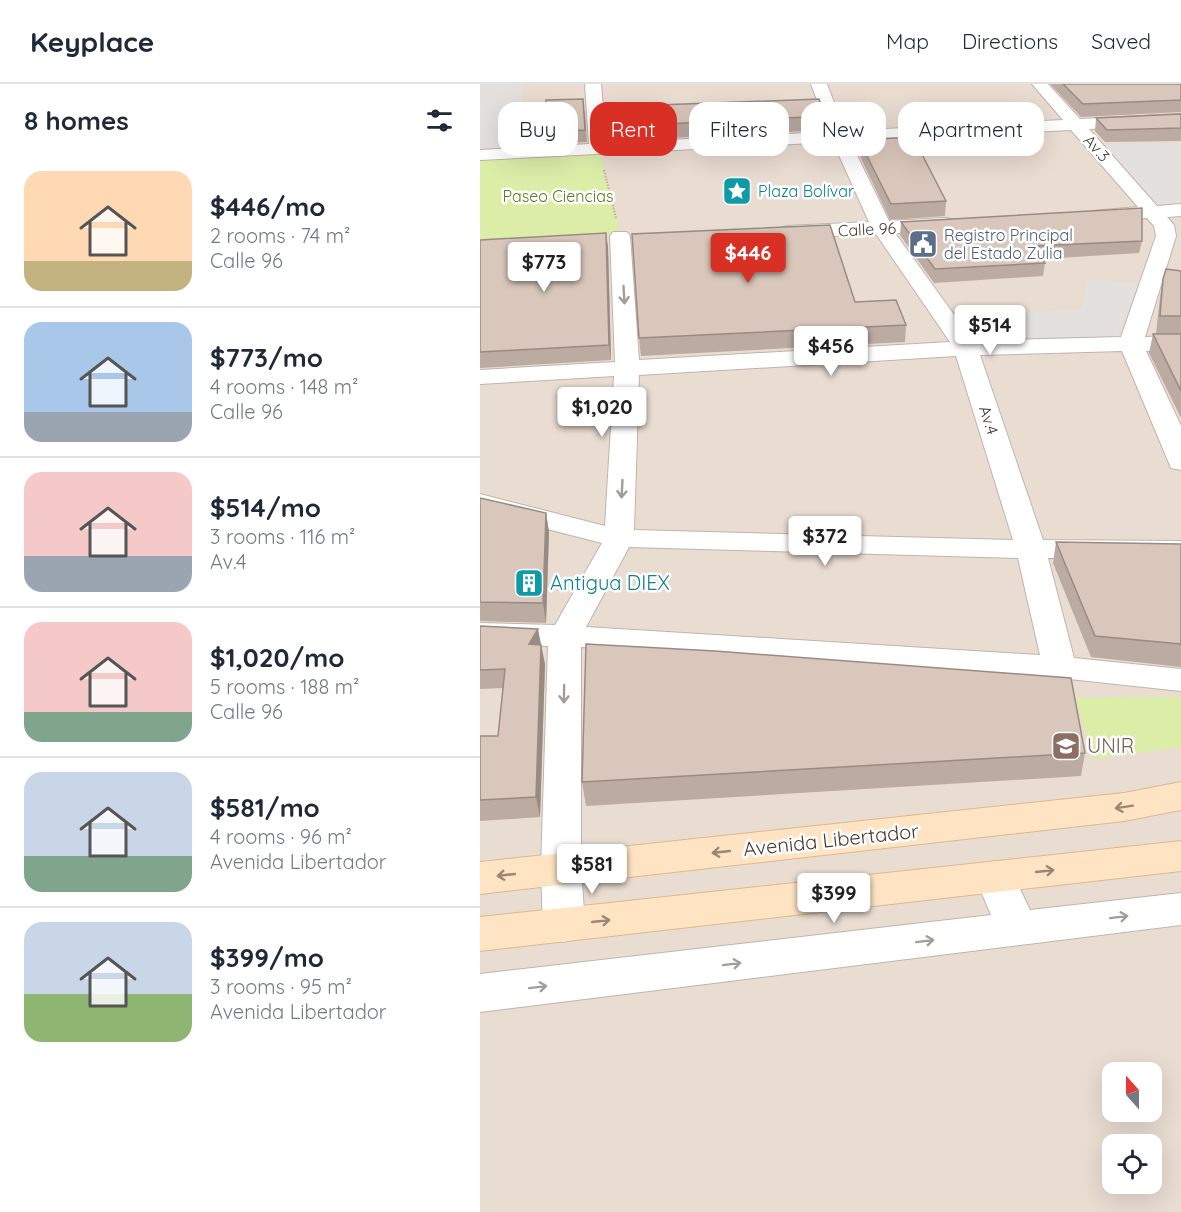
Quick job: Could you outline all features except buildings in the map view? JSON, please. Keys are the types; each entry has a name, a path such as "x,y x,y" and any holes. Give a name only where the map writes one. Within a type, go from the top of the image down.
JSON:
{"main road":[{"name":"Avenida Libertador","path":"480,878 1124,807 1181,796"},
{"path":"480,934 1181,856"}],"street":[{"path":"593,84 594,102"},
{"name":"Av.4","path":"819,84 826,102"},
{"name":"Av.3","path":"1040,84 1164,225 1166,236 1131,344"},
{"path":"886,134 1181,119"},
{"path":"677,145 801,139"},
{"path":"480,155 590,149"},
{"name":"Av.4","path":"848,156 882,228 966,348 1031,549 1060,667"},
{"path":"1083,216 1181,210"},
{"name":"Calle 96","path":"763,233 965,223"},
{"path":"564,925 561,869 565,636 619,538 627,368 622,237"},
{"path":"480,377 966,348 1181,343"},
{"path":"1131,344 1168,426 1181,462"},
{"path":"480,503 619,538 1031,549 1181,550"},
{"path":"480,633 565,636 1060,667 1181,680"},
{"path":"994,877 1017,930"},
{"path":"480,993 1181,909"}],"path":[{"path":"600,156 622,237"}],"shaded area":[{"path":"480,84 1181,84 1181,1212 480,1212"},
{"path":"480,84 523,84 523,102 498,102 498,148 480,149"},
{"path":"1181,143 1181,204 1159,205 1100,144"},
{"path":"1088,279 1140,283 1117,335 973,340 957,314 1082,310"}],"green space":[{"name":"Paseo Ciencias","path":"578,154 601,156 620,233 480,241 480,159 578,156"},
{"path":"1181,697 1181,747 1093,759 1075,698"}],"place":[{"name":"Plaza Bolívar","path":"737,191"},
{"name":"Registro Principal del Estado Zulia","path":"923,244"},
{"name":"Antigua DIEX","path":"529,583"},
{"name":"UNIR","path":"1066,746"}]}
